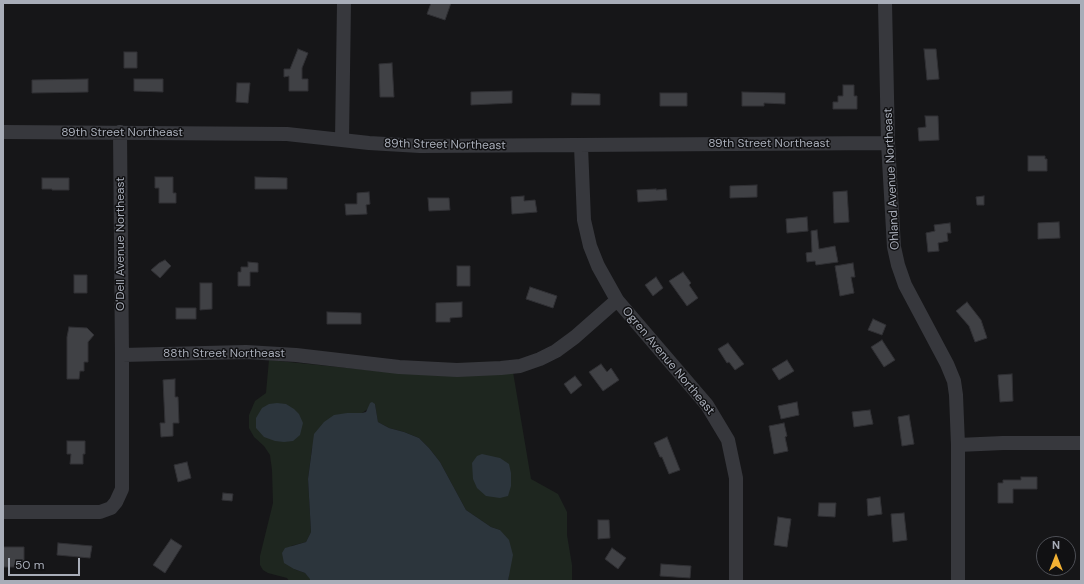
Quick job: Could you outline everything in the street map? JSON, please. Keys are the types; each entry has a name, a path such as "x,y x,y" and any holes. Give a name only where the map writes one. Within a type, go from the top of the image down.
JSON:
{"street":[{"path":"342,140 344,3"},
{"name":"Ohland Avenue Northeast","path":"885,3 888,143 894,247 905,285 948,364 956,395 958,445 958,581"},
{"name":"89th Street Northeast","path":"3,132 287,134 369,143 420,146 888,143"},
{"name":"O'Dell Avenue Northeast","path":"120,132 122,355"},
{"name":"Ogren Avenue Northeast","path":"582,146 584,220 590,246 598,266 617,300 707,405 728,440 736,478 736,581"},
{"name":"88th Street Northeast","path":"122,355 246,352 296,355 400,367 457,370 520,366 540,359 556,351 574,338 617,300"},
{"path":"3,512 100,512 111,508 116,502 122,488 122,355"},
{"path":"958,445 1003,443 1081,443"}],"shaded area":[{"path":"269,360 397,373 513,372 531,479 558,494 567,512 567,535 572,565 572,581 508,581 509,575 500,530 491,527 466,510 440,462 419,438 389,428 378,422 375,404 362,413 347,413 312,448 308,479 311,532 306,542 291,546 294,569 305,573 311,579 310,581 289,581 287,578 268,573 263,570 260,565 260,556 273,503 272,470 270,455 264,446 254,437 249,428 249,415 255,401 266,393"},
{"path":"372,402 375,404 378,422 389,428 419,438 440,462 466,510 491,527 500,530 509,540 513,555 508,581 310,581 305,573 284,563 282,553 285,548 306,542 311,532 308,479 314,434 324,422 334,415 366,412 370,403"},
{"path":"269,404 286,404 294,409 299,414 303,423 300,435 293,441 275,441 264,437 256,428 256,418 262,408"},
{"path":"482,454 500,458 509,464 511,486 508,496 500,498 486,496 477,488 473,479 472,463 477,456"}],"building":[{"path":"431,3 451,3 445,20 427,14"},
{"path":"298,49 308,53 302,68 302,79 308,79 308,91 289,91 289,76 284,77 284,69 290,69"},
{"path":"924,49 936,49 939,79 927,80"},
{"path":"124,52 137,52 137,68 124,68"},
{"path":"392,63 394,97 380,97 379,64"},
{"path":"88,79 88,92 32,93 32,80"},
{"path":"134,79 163,79 163,92 134,91"},
{"path":"237,83 250,83 248,103 236,102"},
{"path":"843,85 854,85 854,96 857,96 857,109 833,109 833,102 838,102 838,96 843,96"},
{"path":"512,91 512,103 471,105 471,92"},
{"path":"742,92 785,93 785,104 764,103 764,106 742,106"},
{"path":"572,93 600,94 600,105 571,105"},
{"path":"660,93 687,93 687,106 660,106"},
{"path":"925,116 938,116 939,140 919,141 918,128 926,127"},
{"path":"1028,156 1045,156 1045,159 1047,159 1047,171 1028,171"},
{"path":"155,177 173,177 173,193 176,193 176,203 159,203 159,188 155,188"},
{"path":"255,177 287,178 287,189 255,189"},
{"path":"42,178 69,178 69,190 42,189"},
{"path":"757,185 757,197 730,198 730,186"},
{"path":"666,189 667,200 638,202 637,190"},
{"path":"847,191 849,222 834,223 833,192"},
{"path":"369,192 370,204 366,205 367,214 346,215 345,204 357,204 357,193"},
{"path":"524,196 524,201 535,200 537,212 512,214 511,197"},
{"path":"984,196 984,205 977,205 976,197"},
{"path":"428,198 449,198 450,210 429,211"},
{"path":"807,217 808,231 787,233 786,219"},
{"path":"1059,222 1060,238 1038,239 1038,223"},
{"path":"950,223 951,233 947,233 948,241 938,243 939,251 928,252 926,233 935,231 934,225"},
{"path":"817,230 819,249 835,246 838,262 816,265 815,261 807,262 806,253 812,252 811,231"},
{"path":"165,260 171,266 160,278 151,270"},
{"path":"248,262 258,263 258,272 250,272 250,286 238,286 238,272 241,272 241,267 248,267"},
{"path":"853,263 855,277 851,277 854,293 840,296 835,266"},
{"path":"457,266 470,266 470,286 457,286"},
{"path":"683,272 691,283 689,285 698,298 687,306 669,281"},
{"path":"74,275 87,275 87,293 74,293"},
{"path":"656,277 663,288 653,296 645,285"},
{"path":"200,283 212,283 212,309 200,310"},
{"path":"530,287 557,296 553,308 526,299"},
{"path":"462,302 462,317 450,318 450,322 436,322 436,303"},
{"path":"967,302 981,320 987,338 975,342 969,326 956,311"},
{"path":"176,308 196,308 196,319 176,319"},
{"path":"327,312 361,313 361,324 327,324"},
{"path":"873,319 886,325 882,335 868,330"},
{"path":"69,327 87,328 94,335 88,342 88,362 84,362 84,371 80,371 79,379 67,379 67,337"},
{"path":"882,340 895,360 884,367 871,347"},
{"path":"728,343 744,364 735,370 729,362 727,363 718,349"},
{"path":"787,360 794,371 779,380 772,369"},
{"path":"601,364 607,372 611,368 619,380 603,391 589,372"},
{"path":"1012,374 1013,401 1000,402 998,375"},
{"path":"575,376 582,385 571,394 564,384"},
{"path":"175,379 175,397 178,397 179,423 173,423 173,436 161,437 160,423 165,423 163,380"},
{"path":"797,402 799,415 781,419 778,406"},
{"path":"870,410 873,424 854,427 852,412"},
{"path":"909,415 914,444 902,446 898,417"},
{"path":"784,423 788,451 774,454 769,426"},
{"path":"667,437 680,470 669,474 654,443"},
{"path":"67,441 85,441 83,464 70,464 71,454 67,454"},
{"path":"187,462 191,478 178,482 174,465"},
{"path":"1021,477 1037,477 1037,489 1013,489 1013,503 998,503 998,483 1003,483 1003,480 1021,480"},
{"path":"223,493 233,494 232,501 222,500"},
{"path":"880,497 882,514 868,516 867,499"},
{"path":"819,503 836,503 835,517 818,516"},
{"path":"904,513 907,540 893,542 891,514"},
{"path":"778,517 791,519 787,547 774,545"},
{"path":"598,520 609,520 610,538 598,539"},
{"path":"171,539 182,546 165,573 153,565"},
{"path":"58,543 92,546 90,558 57,555"},
{"path":"3,547 24,547 24,567 3,567"},
{"path":"612,548 626,558 618,569 605,559"},
{"path":"661,564 691,566 690,578 660,576"}]}
